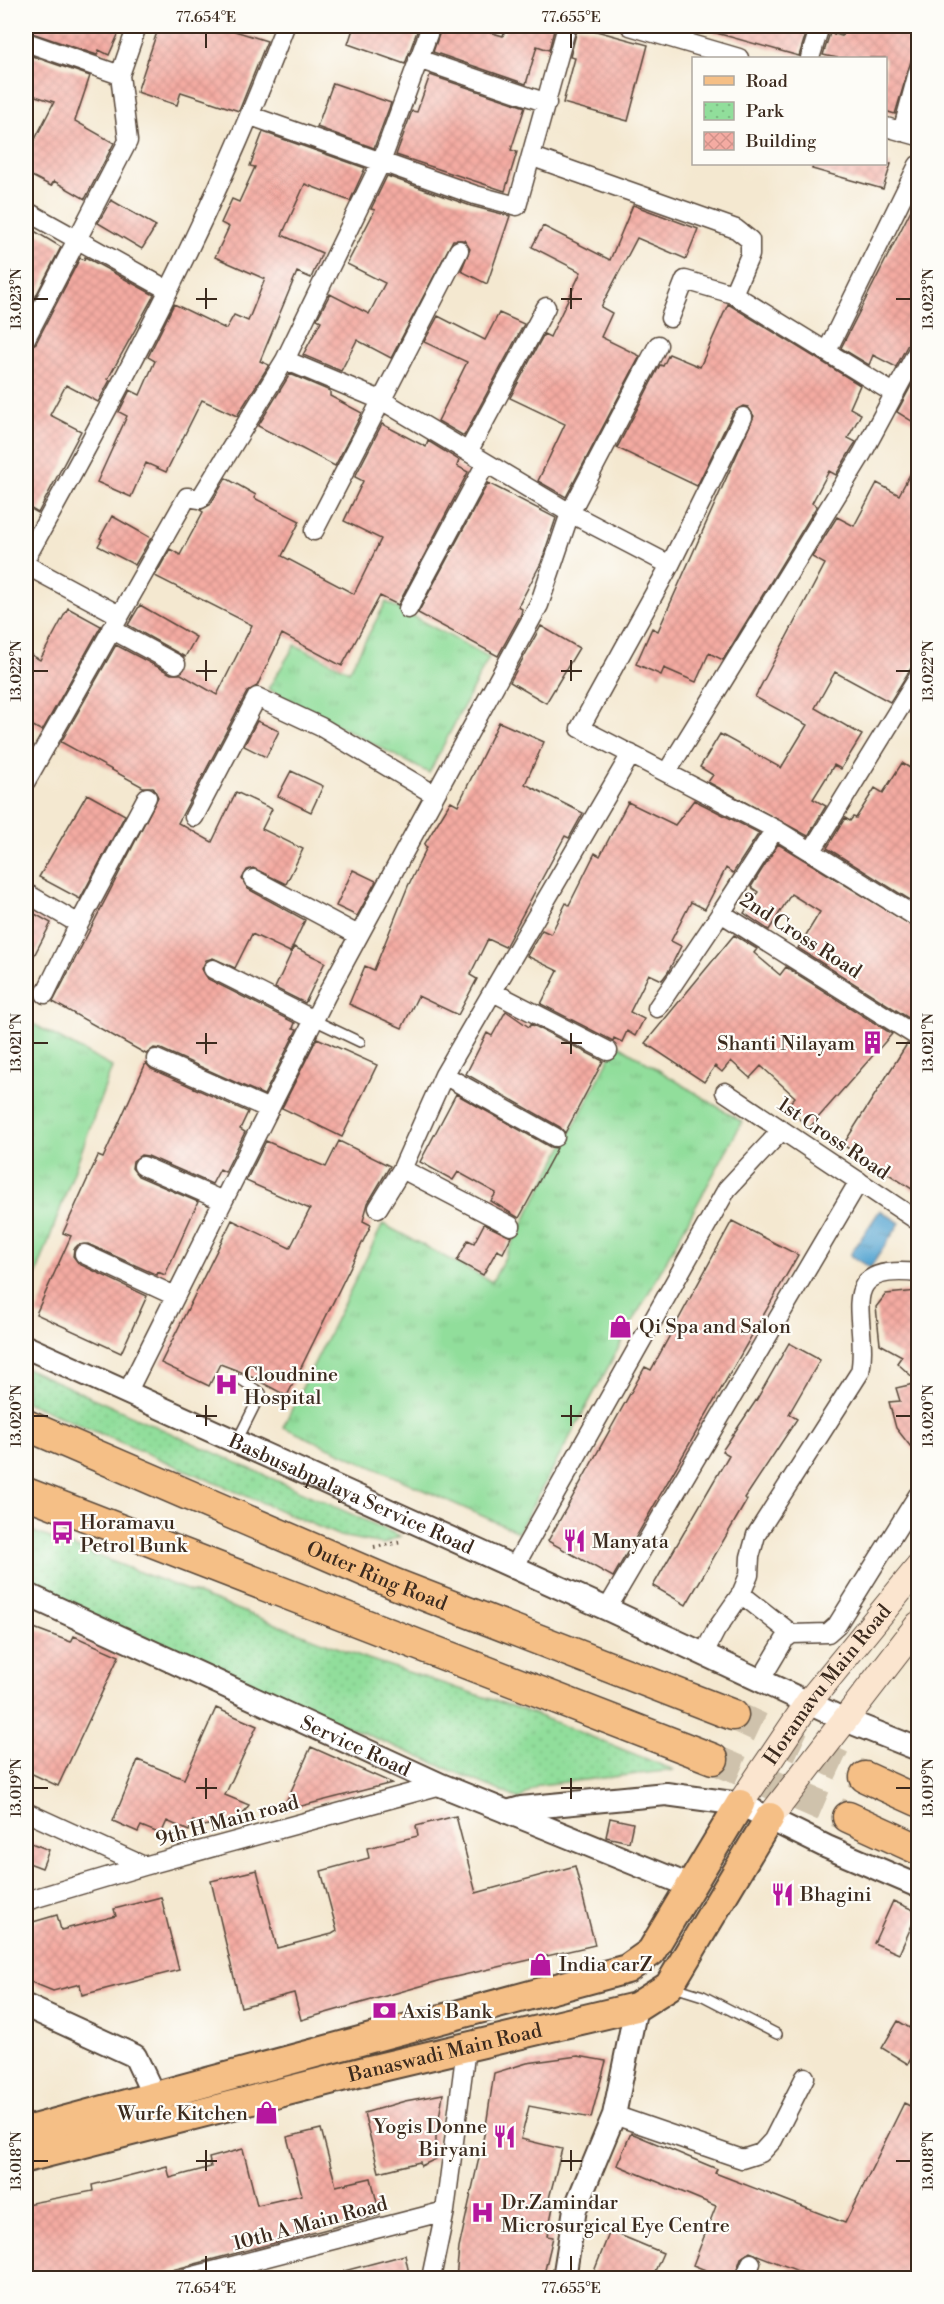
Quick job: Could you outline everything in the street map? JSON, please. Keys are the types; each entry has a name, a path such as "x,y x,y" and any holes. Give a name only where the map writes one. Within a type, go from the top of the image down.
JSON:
{"highway":[{"name":"Outer Ring Road","path":"26,1425 395,1584 733,1715"},
{"path":"26,1493 713,1759"},
{"path":"865,1777 918,1801"},
{"path":"848,1817 918,1849"}],"main road":[{"name":"Horamavu Main Road","path":"740,1804 808,1703 918,1568"},
{"name":"Horamavu Main Road","path":"770,1817 918,1625"},
{"name":"Banaswadi Main Road","path":"26,2158 160,2109 627,1969 651,1952 740,1804"},
{"name":"Banaswadi Main Road","path":"26,2131 160,2109 466,2048 636,2007 669,1986 770,1817"}],"street":[{"path":"26,338 128,141 120,75 137,26"},
{"path":"26,558 100,425 168,290 251,116 285,26"},
{"path":"26,781 187,497 200,498 285,360 381,162 431,26"},
{"path":"251,116 475,195 517,206 533,157 567,26"},
{"path":"630,26 689,34 737,57"},
{"path":"810,57 820,26"},
{"path":"26,42 120,75"},
{"path":"418,59 547,103"},
{"path":"902,132 918,72"},
{"path":"533,157 736,229 750,240 750,255 734,294"},
{"path":"827,351 918,165"},
{"path":"26,211 168,290"},
{"path":"314,531 459,250"},
{"path":"670,318 685,280 734,294 895,394"},
{"path":"468,452 546,307"},
{"path":"127,1393 358,935 539,605 570,513 658,345"},
{"path":"667,772 856,464 918,350"},
{"path":"285,360 382,401 570,513 670,565"},
{"path":"743,417 670,565 580,728 775,829 918,918"},
{"path":"408,609 486,463"},
{"path":"26,565 176,663"},
{"path":"811,852 918,678"},
{"path":"194,817 257,697 321,727 435,795"},
{"path":"378,1208 402,1169 444,1075 630,754"},
{"path":"45,994 147,797"},
{"name":"2nd Cross Road","path":"775,829 722,913 918,1037"},
{"path":"253,879 358,935"},
{"path":"26,892 80,924"},
{"path":"657,1008 722,913"},
{"path":"213,969 314,1020"},
{"path":"493,992 608,1051"},
{"path":"156,1059 269,1109"},
{"path":"444,1075 555,1137"},
{"name":"1st Cross Road","path":"725,1092 918,1221"},
{"path":"513,1569 727,1189 782,1130"},
{"path":"143,1166 223,1201"},
{"path":"402,1169 511,1226"},
{"path":"607,1609 859,1181"},
{"path":"84,1254 175,1296"},
{"path":"703,1654 716,1630 741,1594 749,1575 750,1557 756,1535 860,1372 863,1341 858,1299 863,1286 877,1276 889,1272 918,1273"},
{"name":"Basbusabpalaya Service Road","path":"26,1347 513,1569 607,1609 844,1720 918,1749"},
{"path":"760,1681 785,1639 792,1634 828,1633 837,1625 918,1496"},
{"name":"Service Road","path":"26,1594 441,1785 690,1886"},
{"path":"741,1594 792,1634"},
{"name":"9th H Main road","path":"26,1901 144,1866 441,1785"},
{"path":"507,1812 521,1808 666,1794 740,1804 827,1847 918,1886"},
{"path":"26,1812 144,1866"},
{"path":"26,2006 135,2056 160,2109"},
{"path":"564,2278 575,2209 614,2115 636,2007"},
{"path":"431,2278 445,2211 466,2048"},
{"path":"614,2115 742,2159 761,2152 773,2140 806,2077"},
{"name":"10th A Main Road","path":"186,2278 445,2211"}],"lane":[{"path":"314,1020 360,1042"},
{"path":"236,1443 261,1393 240,1379"},
{"path":"669,1986 703,1996 777,2034"}],"path":[{"path":"363,1548 440,1535"}],"green space":[{"path":"386,602 489,657 429,773 268,689 295,645 349,671"},
{"path":"26,1020 112,1067 26,1303"},
{"path":"617,1044 742,1122 518,1532 283,1427 383,1224 492,1282"},
{"path":"26,1368 400,1536 383,1544 340,1536 26,1402"},
{"path":"26,1529 368,1659 524,1710 674,1770 539,1785 519,1799 212,1669 26,1585"}],"water":[{"path":"880,1210 900,1223 870,1268 850,1255"}],"building":[{"path":"26,26 122,26 109,55 99,50 97,55 26,31"},
{"path":"159,26 194,26 211,31 213,26 219,26 267,41 239,111 181,92 177,105 137,92"},
{"path":"354,26 419,26 405,64 348,44"},
{"path":"442,26 468,26 503,36 506,26 555,26 549,50 537,46 526,84 433,52"},
{"path":"578,26 648,45 628,121 563,103 575,58 570,57"},
{"path":"710,26 808,27 799,56 709,31"},
{"path":"845,26 918,26 918,38 895,114 887,112 887,57 823,55 830,33 842,36"},
{"path":"26,54 90,76 75,121 114,143 85,199 54,181 51,186 26,173 26,157 54,102 26,93"},
{"path":"430,75 525,107 511,150 517,152 505,191 396,155 412,111 417,112"},
{"path":"333,83 391,103 374,148 317,127"},
{"path":"263,132 365,168 350,201 305,184 282,235 322,253 311,278 297,272 260,361 269,365 237,416 202,400 166,472 146,463 131,497 97,482 127,416 119,412 130,390 140,395 155,361 148,357 174,304 226,329 234,315 248,321 265,279 215,257 229,227 221,223 232,199 239,202 255,167 250,166"},
{"path":"891,164 883,189 812,169 813,165"},
{"path":"387,176 471,206 510,216 487,284 461,271 470,249 464,240 453,240 391,358 357,340 341,371 303,355 321,321 317,319 330,294 369,314 385,283 347,264 375,210 371,209"},
{"path":"918,196 918,339 908,344 896,367 873,355 869,365 841,348"},
{"path":"111,200 156,226 142,249 98,223"},
{"path":"633,205 698,229 686,259 637,238 601,307 612,313 601,337 640,356 566,497 538,481 565,424 510,398 544,334 550,337 581,272 532,247 543,226 610,260"},
{"path":"26,226 61,247 26,315"},
{"path":"85,257 154,295 108,379 110,380 98,402 66,385 50,415 81,431 38,513 26,506 26,349 36,343 80,258 84,260"},
{"path":"728,304 860,385 850,408 861,414 848,438 856,442 836,475 829,471 812,503 817,506 723,660 709,653 696,682 664,668 661,675 636,664 652,628 658,631 754,416 748,407 743,406 733,412 697,486 617,448 660,365 663,366 669,354 700,367"},
{"path":"499,313 524,324 464,436 438,421 467,362 424,342 438,316 485,340"},
{"path":"918,373 918,425 897,412"},
{"path":"290,374 330,391 330,396 362,413 335,466 258,426"},
{"path":"382,424 426,447 428,441 459,460 457,466 468,472 398,605 380,596 342,666 282,634 257,686 247,692 178,823 212,842 236,792 272,809 262,829 303,849 286,884 253,868 247,870 242,879 248,889 305,920 290,952 252,934 235,968 213,958 206,960 202,969 208,979 295,1023 293,1028 297,1029 264,1095 161,1049 154,1048 146,1054 53,1002 158,797 153,787 143,787 61,742 116,645 171,674 181,674 217,695 252,625 155,576 170,549 180,555 203,512 200,510 210,505 226,478 256,495 254,498 300,521 282,556 354,594 381,539 344,521 363,481 355,477"},
{"path":"918,459 918,657 890,702 835,672 815,708 862,735 841,769 834,765 813,799 826,806 808,836 708,782 713,775 700,767 720,734 781,768 807,725 755,697 825,564 812,557 837,517 854,526 877,483 899,495"},
{"path":"488,483 556,518 541,563 518,607 522,609 521,614 498,656 418,613"},
{"path":"112,516 151,538 135,565 98,546"},
{"path":"140,605 196,637 185,657 128,625"},
{"path":"68,608 101,626 42,731 26,722 26,652 40,660"},
{"path":"541,626 579,648 546,703 510,682"},
{"path":"257,721 279,731 266,757 244,746"},
{"path":"499,722 544,742 525,784 583,813 569,838 565,836 505,947 488,939 470,975 477,979 458,1015 418,996 402,1028 349,1004 365,966 374,970 408,886 427,847 424,845 451,801 458,805"},
{"path":"902,763 918,773 918,905 827,848 845,818 850,821 853,817 856,818 875,788 883,793"},
{"path":"291,771 323,786 311,812 278,796"},
{"path":"87,794 125,815 80,899 39,877"},
{"path":"694,800 759,833 733,873 726,868 705,909 691,902 671,941 681,946 668,972 662,980 649,974 630,1012 644,1019 635,1036 627,1031 622,1042 614,1038 613,1041 541,1004 558,971 527,956 542,930 551,934 566,903 569,905 595,853 600,856 628,802 675,825"},
{"path":"778,844 918,929 918,1024 798,948 820,912 791,894 769,930 744,913 758,892 751,887"},
{"path":"353,870 376,881 357,916 336,906"},
{"path":"26,909 51,923 26,971"},
{"path":"734,935 757,949 754,953 780,975 786,967 892,1034 809,1128 786,1107 795,1097 761,1066 750,1078 731,1061 722,1072 715,1066 704,1082 645,1043"},
{"path":"294,947 325,962 305,1003 275,988"},
{"path":"506,1011 529,1027 531,1024 603,1061 565,1133 560,1127 466,1074 487,1033 492,1036"},
{"path":"317,1038 377,1065 342,1137 282,1108"},
{"path":"907,1044 918,1048 918,1193 843,1145"},
{"path":"146,1063 151,1069 248,1112 240,1129 245,1132 225,1172 220,1169 212,1184 148,1156 141,1155 133,1161 132,1168 138,1176 198,1202 165,1275 158,1272 157,1275 88,1244 78,1245 74,1249 73,1256 79,1264 147,1296 121,1353 36,1314 71,1236 63,1233 98,1156 103,1158"},
{"path":"456,1094 550,1147 557,1148 519,1218 491,1201 496,1193 458,1172 453,1180 420,1162"},
{"path":"266,1141 326,1167 339,1141 390,1166 368,1203 363,1221 371,1225 287,1396 244,1373 220,1364 209,1386 161,1363 232,1220 290,1248 310,1209 246,1181"},
{"path":"732,1221 798,1255 613,1577 548,1541 645,1367 651,1370"},
{"path":"484,1224 511,1237 503,1253 497,1250 483,1275 457,1261 468,1240 474,1243"},
{"path":"918,1291 918,1382 897,1363 902,1356 880,1344 876,1307 886,1294"},
{"path":"789,1343 820,1360 789,1414 797,1419 745,1498 747,1500 686,1605 653,1586 729,1455 722,1451 757,1399"},
{"path":"918,1383 918,1456 896,1428 889,1402 900,1401 896,1388"},
{"path":"26,1625 71,1642 74,1636 119,1656 58,1786 26,1771"},
{"path":"216,1708 257,1726 225,1795 249,1805 240,1818 204,1826 193,1821 189,1831 167,1821 161,1834 141,1826 138,1832 113,1821 138,1760 184,1779"},
{"path":"311,1747 392,1783 282,1811"},
{"path":"456,1816 476,1893 575,1866 595,1945 442,1980 301,2020 294,1993 241,2007 211,1881 257,1870 277,1948 332,1934 337,1931 321,1871 369,1858 367,1848 418,1836 416,1826"},
{"path":"610,1818 633,1823 629,1842 606,1837"},
{"path":"26,1841 49,1850 42,1868 26,1862"},
{"path":"161,1897 179,1970 82,1995 80,1984 53,1991 26,1980 26,1924 57,1915 61,1930 116,1916 114,1909"},
{"path":"893,1901 918,1912 899,1954 874,1943"},
{"path":"898,2021 918,2033 918,2047 908,2064 882,2048"},
{"path":"578,2056 606,2061 591,2118 529,2106 521,2139 562,2149 547,2206 553,2207 547,2236 553,2237 543,2278 456,2278 459,2248 486,2126 494,2073 527,2063"},
{"path":"443,2094 436,2136 436,2159 421,2166 420,2162 379,2172 364,2113 405,2101"},
{"path":"904,2103 918,2110 918,2278 816,2278 750,2252 741,2258 734,2278 725,2278 693,2265 716,2206 617,2165 631,2133 717,2169 715,2173 845,2223"},
{"path":"321,2129 336,2186 371,2178 380,2215 142,2278 26,2278 26,2204 93,2191 92,2185 167,2166 170,2178 211,2167 209,2158 243,2149 257,2205 302,2195 287,2137"},
{"path":"610,2231 663,2253 652,2278 604,2278 593,2274"},
{"path":"405,2255 410,2278 345,2278 344,2271"}],"tunnel":[{"path":"733,1715 865,1777"},
{"path":"713,1759 848,1817"}],"place":[{"name":"Shanti Nilayam","path":"873,1043"},
{"name":"Qi Spa and Salon","path":"621,1326"},
{"name":"Cloudnine Hospital","path":"226,1385"},
{"name":"Horamavu Petrol Bunk","path":"62,1533"},
{"name":"Manyata","path":"574,1541"},
{"name":"Bhagini","path":"782,1894"},
{"name":"India carZ","path":"541,1964"},
{"name":"Axis Bank","path":"384,2011"},
{"name":"Wurfe Kitchen","path":"266,2113"},
{"name":"Yogis Donne Biryani","path":"505,2137"},
{"name":"Dr.Zamindar Microsurgical Eye Centre","path":"483,2213"}]}
